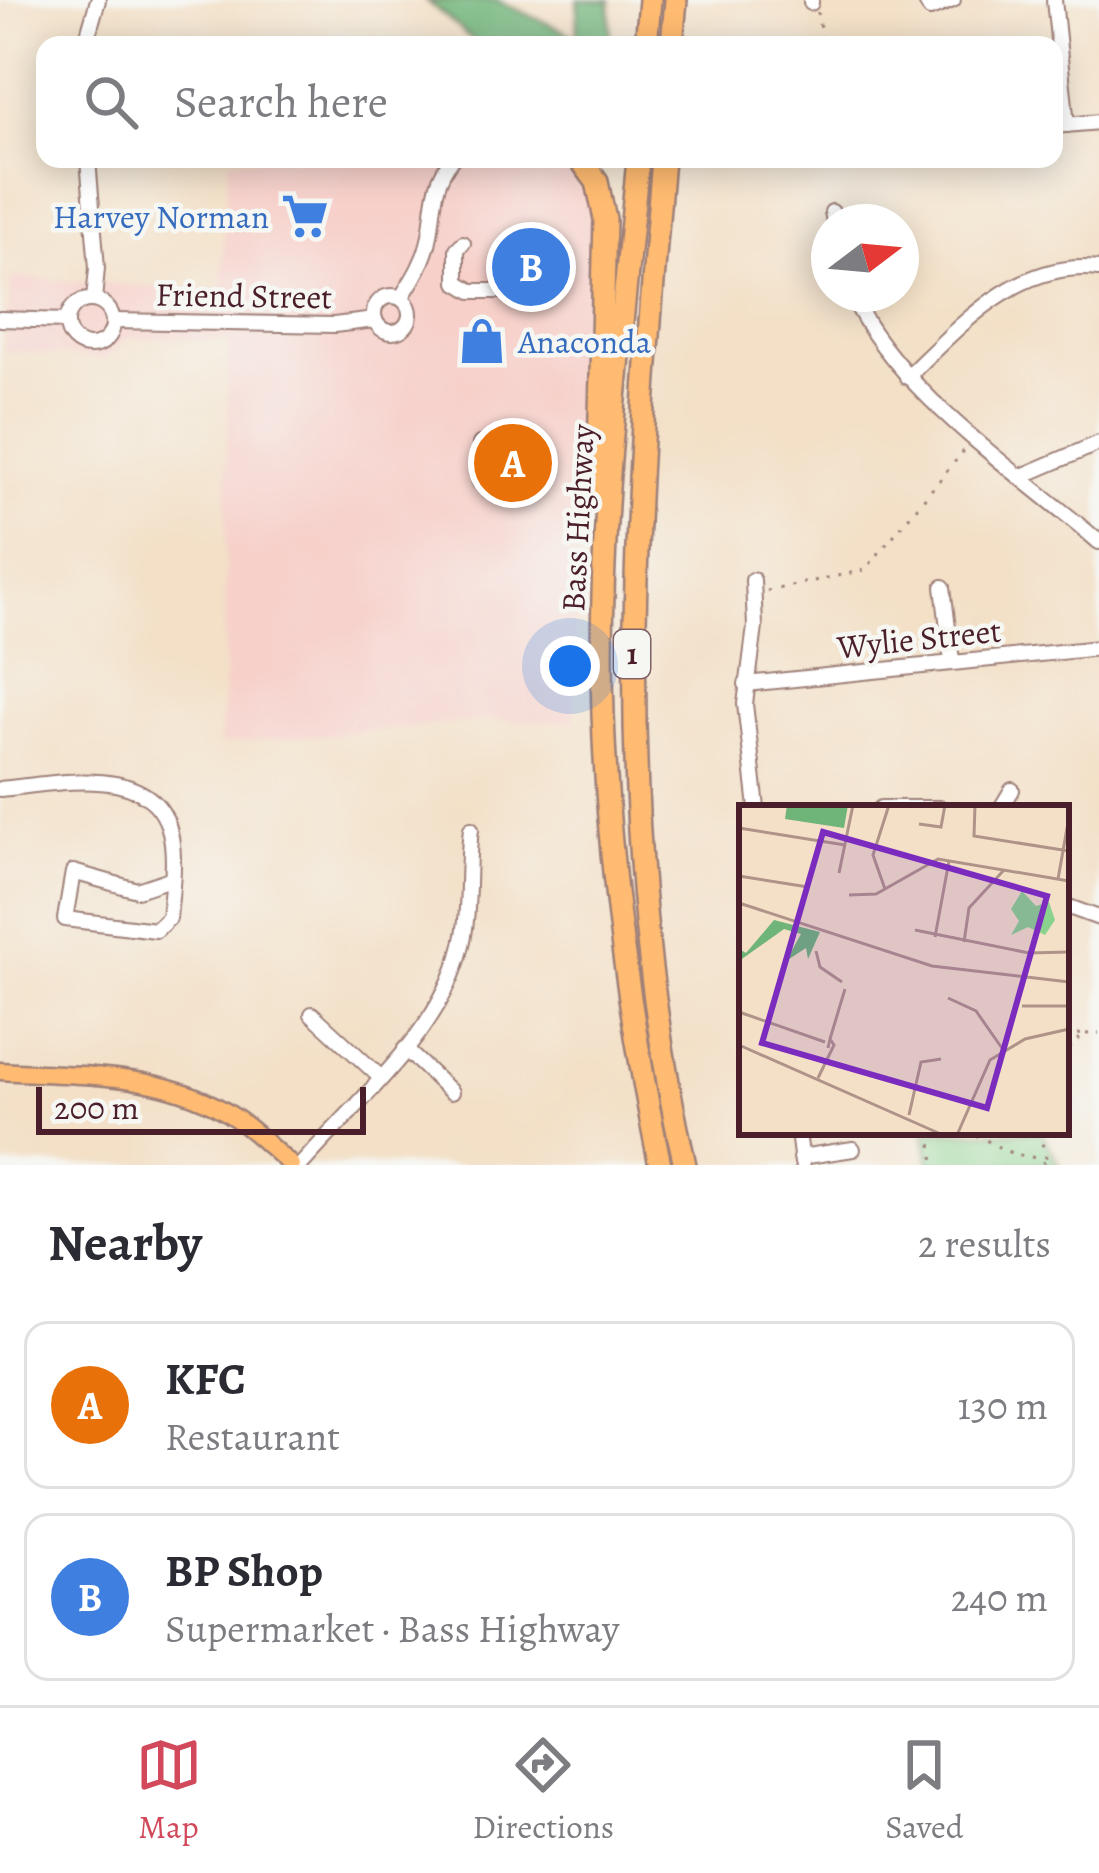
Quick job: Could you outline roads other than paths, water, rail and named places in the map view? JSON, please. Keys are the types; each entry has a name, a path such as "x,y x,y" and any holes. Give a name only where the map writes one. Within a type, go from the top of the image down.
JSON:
{"highway":[{"path":"647,36 650,0"},
{"path":"673,36 676,0"},
{"path":"587,168 597,182 605,219 597,481 605,596"},
{"name":"Bass Highway","path":"637,168 605,596 610,835 634,1040 656,1165"},
{"name":"Bass Highway","path":"662,168 634,571 632,712 652,966 684,1159"}],"main road":[{"path":"0,1071 141,1080 193,1095 234,1117 290,1165"}],"street":[{"path":"88,36 98,0"},
{"path":"925,0 930,9 939,9 953,0"},
{"path":"1054,0 1056,36"},
{"path":"1063,125 1099,122"},
{"path":"89,168 97,268 94,300"},
{"path":"401,298 421,268 430,234 432,196 447,168"},
{"path":"463,243 457,261 457,282 463,290 542,292 556,283 553,246"},
{"path":"908,377 966,320 1017,283 1057,271 1099,268"},
{"path":"382,298 401,298 409,311 402,328 389,332 375,320 375,308 382,298"},
{"path":"94,300 107,307 113,321 110,335 90,346 76,341 67,321 79,302 94,300"},
{"path":"860,312 873,339 908,377 1099,542"},
{"path":"0,319 67,321"},
{"name":"Friend Street","path":"113,321 334,325 375,320"},
{"path":"1022,476 1099,442"},
{"path":"480,444 523,445 523,482 480,482"},
{"path":"753,586 755,627 746,684 757,805"},
{"path":"943,587 952,662"},
{"name":"Wylie Street","path":"746,684 1099,647"},
{"path":"0,789 87,781 129,785 169,826 170,879 169,918 156,930 65,919 73,872 137,890 170,879"},
{"path":"1003,805 1012,790"},
{"path":"301,1165 405,1049 458,962 471,829"},
{"path":"1069,907 1099,918"},
{"path":"312,1014 379,1076"},
{"path":"405,1049 451,1092"},
{"path":"802,1161 853,1150"}],"place":[{"name":"Harvey Norman","path":"305,216"},
{"name":"BP Shop","path":"531,267"},
{"name":"Anaconda","path":"482,341"},
{"name":"KFC","path":"513,463"}]}
